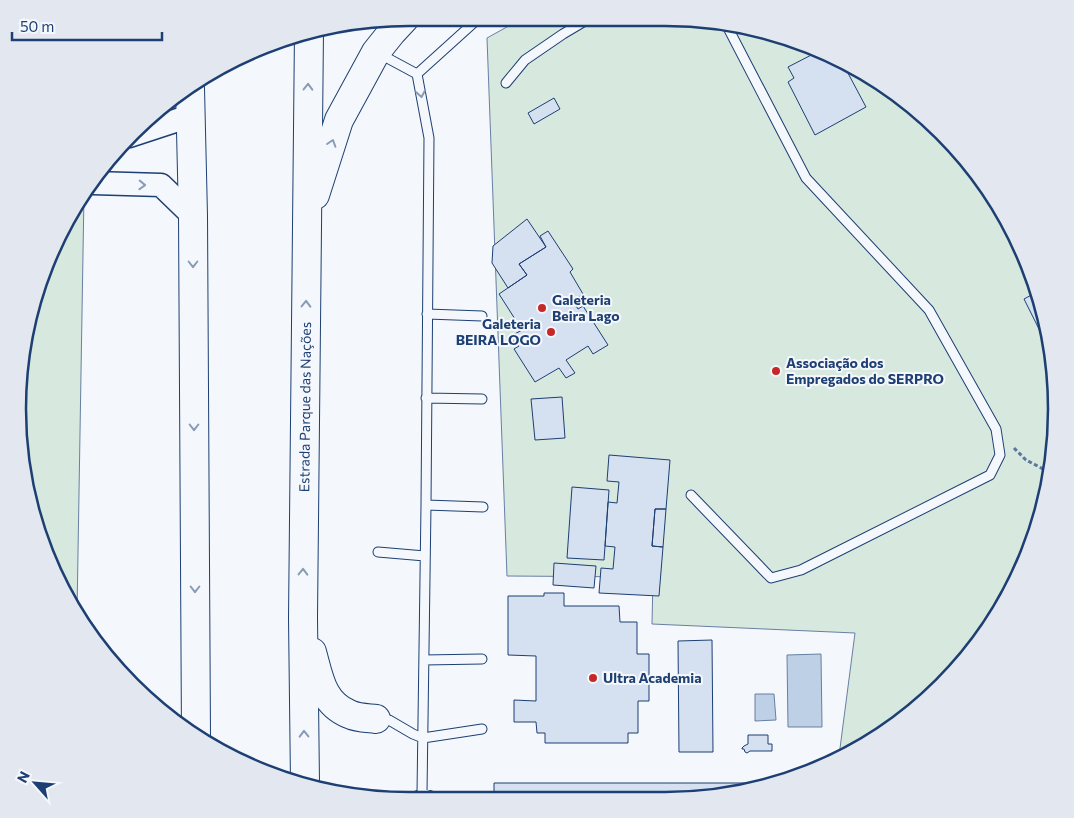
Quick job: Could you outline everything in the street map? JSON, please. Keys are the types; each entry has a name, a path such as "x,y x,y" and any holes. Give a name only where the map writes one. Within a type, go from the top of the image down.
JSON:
{"highway":[{"path":"306,223 339,120 376,52 397,26"},
{"name":"Estrada Parque das Nações","path":"305,777 303,618 308,40"},
{"path":"190,95 193,216 196,727"},
{"path":"303,618 321,685 332,703 350,714 376,720"}],"street":[{"path":"147,130 190,116"},
{"path":"100,183 161,185 193,216"}],"lane":[{"path":"417,74 470,26"},
{"path":"506,83 525,60 576,26"},
{"path":"691,495 772,578 802,570 990,474 1000,455 996,429 929,310 806,178 730,32"},
{"path":"376,52 417,74"},
{"path":"417,74 429,138 423,738 418,792"},
{"path":"427,314 482,316"},
{"path":"426,398 482,400"},
{"path":"426,505 483,507"},
{"path":"378,552 425,556"},
{"path":"424,660 482,659"},
{"path":"376,720 389,720 423,738 482,729"}],"path":[{"path":"996,429 1026,460 1043,468"}],"shaded area":[{"name":"Associação dos Empregados do SERPRO","path":"509,26 690,27 764,39 811,55 878,91 898,105 936,138 969,176 983,196 1008,240 1019,263 1035,310 1047,384 1047,434 1035,508 1019,555 1008,578 983,622 969,642 936,680 898,713 840,749 855,633 652,624 653,577 507,576 487,38"},
{"path":"84,208 77,599 55,555 39,508 30,459 26,409 30,359 39,310 55,263"}],"water":[{"path":"821,654 822,727 788,727 787,655"},
{"path":"755,694 774,694 776,720 755,721"}],"building":[{"path":"811,55 834,66 848,74 866,107 815,135 788,82 794,78 788,67"},
{"path":"554,98 560,109 534,124 528,113"},
{"path":"527,219 546,247 519,264 527,275 508,288 492,263 493,246"},
{"name":"Galeteria Beira Lago","path":"548,231 573,269 570,272 583,294 573,301 578,309 583,306 608,345 593,354 588,346 566,360 575,373 566,378 559,368 535,382 514,349 519,346 512,339 513,335 522,330 499,294 527,275 519,264 546,247 540,236"},
{"path":"1030,296 1039,329 1024,299"},
{"path":"562,397 565,438 535,440 531,399"},
{"path":"609,455 670,460 666,509 655,509 652,546 663,547 659,596 599,593 601,568 613,569 615,547 605,546 608,502 617,503 619,482 607,481"},
{"path":"572,487 609,490 604,560 567,558"},
{"path":"655,509 666,509 663,547 652,546"},
{"path":"554,563 596,566 594,588 553,585"},
{"name":"Ultra Academia","path":"544,593 564,593 564,606 619,606 620,622 637,622 637,654 649,654 649,701 638,701 638,733 628,733 628,743 545,743 545,733 537,733 536,722 514,722 514,700 536,701 536,656 508,655 508,596 544,596"},
{"path":"712,640 713,752 679,752 678,641"},
{"path":"748,735 768,735 768,744 772,744 772,751 745,752 742,748 748,744"},
{"path":"494,783 745,783 690,791 665,792 494,792"}],"place":[{"name":"Galeteria Beira Lago","path":"542,308"},
{"name":"Galeteria BEIRA LOGO","path":"551,332"},
{"name":"Associação dos Empregados do SERPRO","path":"776,371"},
{"name":"Ultra Academia","path":"593,678"}]}
